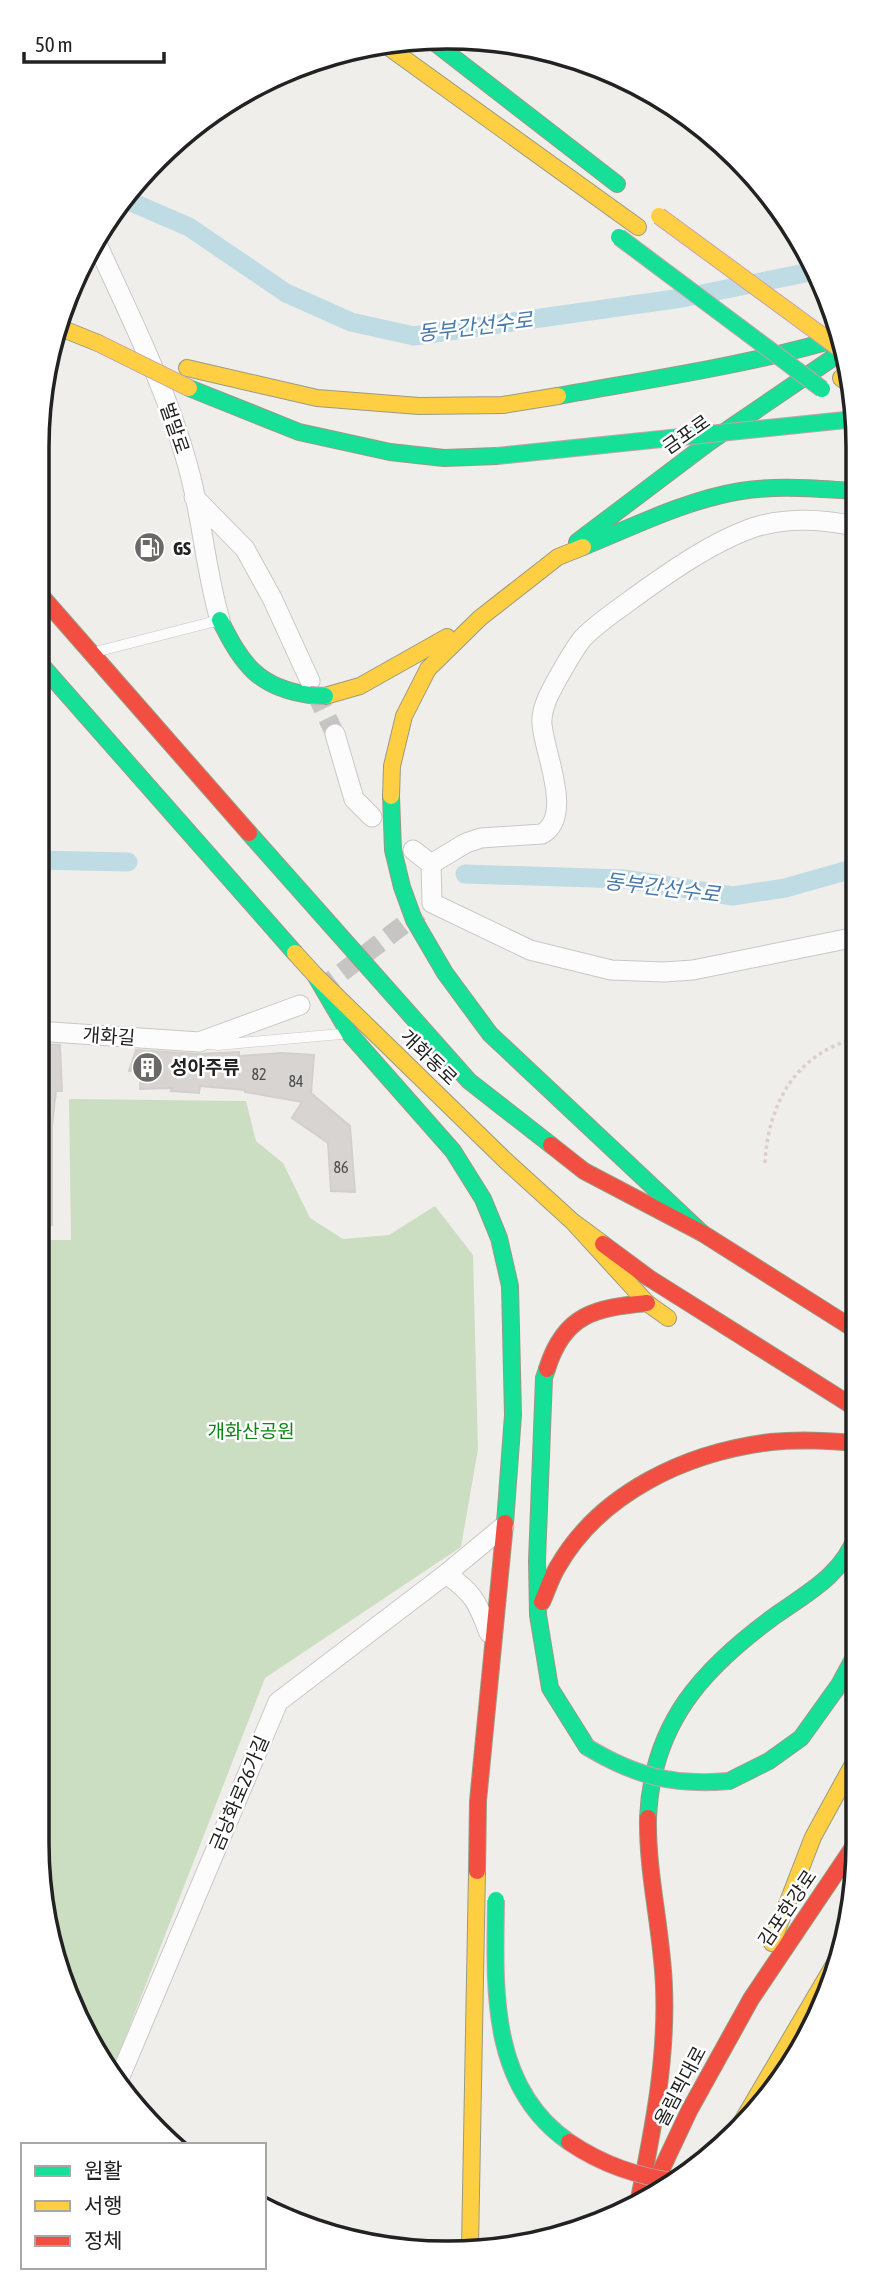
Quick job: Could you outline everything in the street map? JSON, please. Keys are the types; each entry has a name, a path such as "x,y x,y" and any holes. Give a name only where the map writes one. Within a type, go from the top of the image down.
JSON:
{"main road":[{"path":"443,49 627,191"},
{"path":"395,52 643,231"},
{"path":"495,124 608,228 838,401"},
{"path":"654,212 832,343"},
{"path":"67,331 189,388 299,432 404,453 444,458 497,456 845,420"},
{"path":"788,339 839,377"},
{"path":"187,368 317,398 419,406 503,405 706,370 831,341"},
{"name":"금포로","path":"558,557 628,500 835,356"},
{"path":"702,1233 491,1034 445,973 414,920 402,887 393,850 392,766 404,716 428,669 480,618 558,557 693,502 742,491 788,487 846,490"},
{"name":"개화동로","path":"49,605 394,1000 469,1081 584,1171 702,1233 846,1324"},
{"path":"220,620 233,646 251,671 266,684 291,694 360,686 480,618"},
{"name":"개화동로","path":"49,674 315,975 506,1161 572,1221 649,1278 846,1402"},
{"path":"315,975 349,1033 453,1151 483,1199 499,1238 510,1286 513,1402 499,1597 478,1801 470,2240"},
{"path":"572,1221 647,1303 668,1318"},
{"path":"647,1303 619,1306 582,1316 562,1332 550,1354 544,1378 537,1561 538,1615 550,1688 587,1747 617,1766 637,1774 671,1781 705,1784 729,1781 769,1761 801,1738 846,1672"},
{"path":"538,1615 550,1578 570,1547 599,1515 636,1486 682,1464 770,1442 846,1443"},
{"path":"640,2191 659,2094 666,2024 648,1840 650,1801 658,1753 669,1727 704,1676 750,1634 835,1572 846,1558"},
{"path":"499,1597 503,1671 502,1724"},
{"path":"751,1999 813,1836 846,1777"},
{"name":"김포한강로","path":"751,1999 845,1859"},
{"path":"496,1893 496,1990 501,2034 511,2069 542,2120 584,2154 650,2180 659,2181"},
{"path":"759,2091 816,1995"},
{"name":"올림픽대로","path":"655,2183 690,2110 751,1999"}],"street":[{"name":"벌말로","path":"100,251 174,421 188,466 212,593 220,620"},
{"path":"194,497 245,550 272,598 315,691"},
{"path":"431,864 466,843 481,838 542,834 550,830 554,823 556,797 542,726 542,712 582,640 609,616 673,570 754,528 816,519 846,524"},
{"path":"335,734 354,799 372,817"},
{"path":"413,850 431,864"},
{"path":"431,864 432,903 530,950 611,970 693,970 846,939"},
{"name":"개화길","path":"49,1032 199,1042 300,1004"},
{"name":"금낭화로26가길","path":"122,2072 278,1702 446,1574 505,1525"},
{"path":"446,1574 467,1588 494,1645"}],"lane":[{"path":"91,653 220,620"},
{"path":"199,1042 218,1045 349,1033"}],"path":[{"path":"765,1163 766,1138 790,1082 802,1066 821,1051 846,1042"}],"green space":[{"name":"개화산공원","path":"69,1099 246,1101 256,1141 283,1163 310,1218 343,1239 389,1235 435,1206 473,1255 478,1449 461,1547 265,1678 115,2063 90,2019 70,1971 52,1895 50,1869 49,1240 71,1240"}],"building":[{"path":"49,1045 60,1045 62,1091 56,1091 52,1126 52,1225 49,1225"},
{"path":"136,1050 198,1054 239,1052 239,1056 281,1053 314,1055 311,1093 350,1126 355,1192 331,1191 328,1143 292,1118 302,1102 245,1090 200,1086 199,1093 171,1091 172,1088 140,1089 141,1069 129,1071"}],"waterway":[{"name":"동부간선수로","path":"133,203 189,227 286,293 351,322 414,336 682,298 806,273"},
{"name":"동부간선수로","path":"49,860 128,862"},
{"name":"동부간선수로","path":"465,874 624,879 733,896 785,888 846,871"}],"tunnel":[{"path":"315,692 335,734"},
{"path":"319,990 420,912"}],"traffic: fast":[{"path":"443,49 617,184"},
{"path":"619,237 822,389"},
{"path":"558,396 735,364 831,341"},
{"path":"577,542 708,443 835,357"},
{"path":"189,388 299,432 390,452 444,458 497,456"},
{"path":"497,456 845,420"},
{"path":"583,547 661,514 721,495 770,488 846,491"},
{"path":"220,620 244,661 264,680 292,692 310,695"},
{"path":"49,674 295,953"},
{"path":"310,695 325,696"},
{"path":"391,796 393,850 402,887 414,920 445,973 490,1034 702,1233"},
{"path":"249,833 469,1081 551,1145"},
{"path":"315,975 349,1033 453,1151 483,1199 499,1238 510,1286 513,1415 505,1523"},
{"path":"547,1369 544,1378 537,1561 538,1615 550,1688 587,1747"},
{"path":"648,1818 659,1754 671,1726 704,1677 750,1635 824,1581 846,1556"},
{"path":"729,1781 769,1761 801,1738 846,1672"},
{"path":"587,1747 622,1765 655,1777 690,1782 729,1781"},
{"path":"496,1900 497,2000 510,2063 523,2093 543,2119 569,2142"}],"traffic: slow":[{"path":"395,52 638,227"},
{"path":"659,216 832,343"},
{"path":"67,331 98,343"},
{"path":"98,343 189,388"},
{"path":"187,368 317,398 419,406 503,405 558,396"},
{"path":"391,796 392,766 404,716 428,669 480,618 558,557 583,547"},
{"path":"325,696 360,686 447,637"},
{"path":"295,953 506,1161 572,1221 603,1244"},
{"path":"572,1221 647,1303 668,1318"},
{"path":"772,1943 813,1837 846,1777"},
{"path":"470,2240 477,1871"},
{"path":"762,2088 815,1997"}],"traffic: jam":[{"path":"49,605 249,833"},
{"path":"551,1145 584,1171 702,1233 846,1324"},
{"path":"603,1244 649,1278 846,1402"},
{"path":"547,1369 562,1336 584,1317 612,1308 647,1303"},
{"path":"542,1602 555,1572 575,1541 622,1497 649,1480 678,1466 740,1447 793,1441 846,1442"},
{"path":"477,1871 478,1801 505,1523"},
{"path":"640,2191 658,2094 664,2014 663,1966 650,1860 648,1818"},
{"path":"657,2179 689,2111 751,1999 845,1859"},
{"path":"569,2142 621,2168 661,2179"}],"place":[{"name":"GS","path":"150,548"},
{"name":"성아주류","path":"147,1067"}]}
